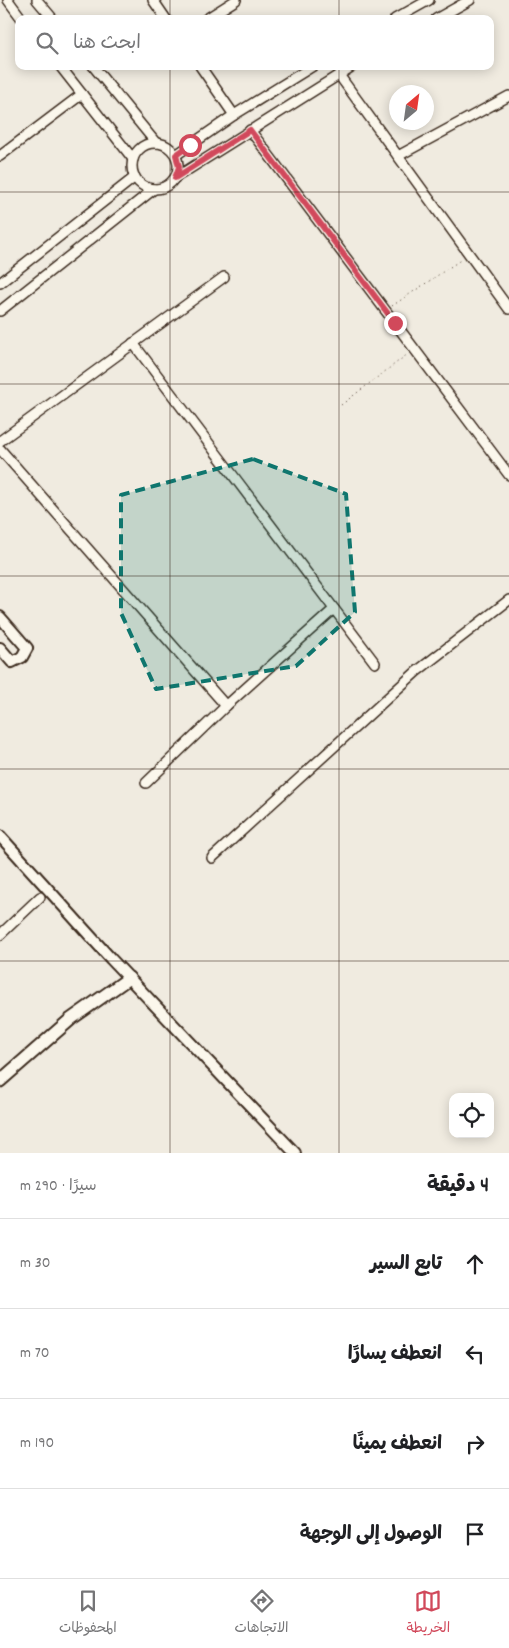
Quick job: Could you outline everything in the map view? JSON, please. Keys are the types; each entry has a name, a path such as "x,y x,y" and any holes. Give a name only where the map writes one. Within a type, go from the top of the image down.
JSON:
{"main road":[{"path":"0,1080 72,1020 129,978"}],"street":[{"path":"8,0 19,15"},
{"path":"37,0 50,15"},
{"path":"153,0 163,15"},
{"path":"212,15 236,0"},
{"path":"402,15 429,0"},
{"path":"443,15 470,0"},
{"path":"63,70 133,159"},
{"path":"96,70 156,143"},
{"path":"203,70 234,115"},
{"path":"176,155 234,115 307,70"},
{"path":"175,178 179,167 176,155 168,146 156,143 140,149 133,159 132,168 135,177 145,187 154,189 164,188 175,178 347,70"},
{"path":"339,75 509,309"},
{"path":"0,156 82,94"},
{"path":"398,156 509,96"},
{"path":"250,130 509,475"},
{"path":"0,283 135,177"},
{"path":"0,311 154,189"},
{"path":"0,441 224,276"},
{"path":"133,344 375,663"},
{"path":"0,449 226,706"},
{"path":"212,858 416,672 509,600"},
{"path":"146,783 226,706 334,610"},
{"path":"0,617 27,648 22,657 12,662 0,648"},
{"path":"0,836 129,978 295,1153"},
{"path":"0,935 40,897"}],"path":[{"path":"385,310 469,254"},
{"path":"341,404 414,349"}],"highlighted area":[{"path":"253,459 346,494 355,612 296,666 156,689 121,613 121,495"}],"route":[{"path":"190,145 176,155 179,167 175,178 250,130 395,323"}]}
